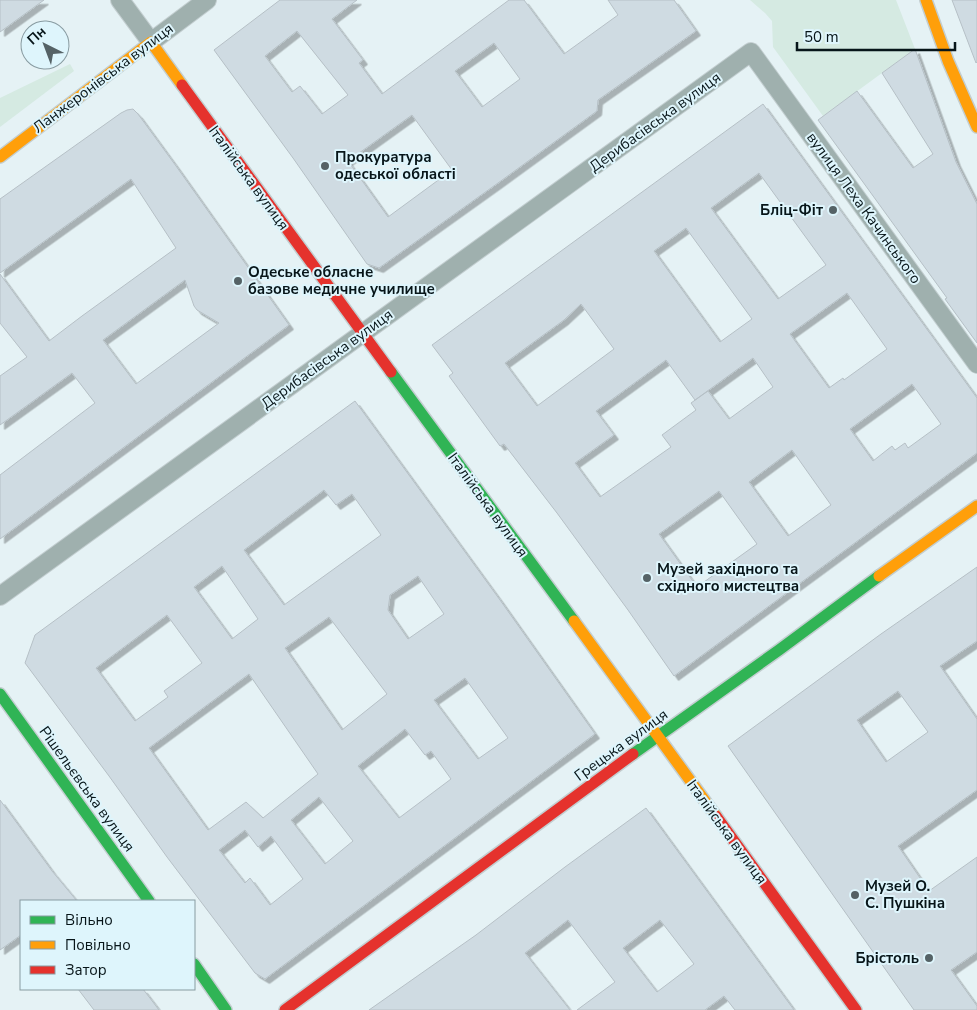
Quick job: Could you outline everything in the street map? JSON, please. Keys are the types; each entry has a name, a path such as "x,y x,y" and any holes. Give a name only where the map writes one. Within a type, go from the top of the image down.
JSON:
{"street":[{"name":"Італійська вулиця","path":"120,0 856,1010"},
{"name":"Ланжеронівська вулиця","path":"0,157 207,0"},
{"path":"926,0 948,62 977,127"},
{"name":"Дерибасівська вулиця","path":"0,596 751,52"},
{"name":"вулиця Леха Качинського","path":"751,52 977,364"},
{"name":"Грецька вулиця","path":"284,1010 977,506"},
{"name":"Рішельєвська вулиця","path":"0,694 148,900"},
{"path":"195,965 226,1010"}],"green space":[{"path":"750,0 896,0 915,49 823,116 773,47 772,21"},
{"path":"70,64 74,71 0,127 0,98 58,70 70,70"}],"building":[{"path":"0,0 44,0 0,32"},
{"path":"280,0 357,0 332,19 363,60 359,63 382,94 509,0 524,0 564,54 618,15 608,0 674,0 696,31 598,100 597,111 379,268 367,264 214,50","holes":["297,31 348,95 322,114 300,86 292,92 265,56","494,43 520,79 482,107 455,71","412,115 452,170 388,217 348,161"]},
{"path":"952,0 977,0 976,63"},
{"path":"915,49 956,162 977,204 977,343 945,299 947,298 818,120 857,91 913,168 933,154 882,73"},
{"path":"763,104 977,398 977,453 674,676 557,513 504,444 500,446 449,376 453,373 432,345","holes":["759,173 826,265 778,299 711,208","686,228 752,319 720,342 654,251","847,293 887,349 844,380 843,378 829,388 790,334","581,304 614,349 537,406 505,363 564,320","753,358 773,387 729,419 708,391 691,403 696,410 662,435 671,447 600,497 575,463 614,435 596,411 666,360 695,400","912,384 941,424 908,448 905,443 895,450 892,446 873,461 850,429","792,450 831,505 788,536 749,482","719,491 757,544 697,587 659,534"]},
{"path":"133,109 138,114 289,325 0,539 0,475 95,403 72,373 0,425 0,376 27,357 0,323 0,274 49,341 176,248 131,179 0,273 0,199 127,110","holes":["185,280 197,310 219,323 136,384 103,340"]},
{"path":"355,401 595,734 265,979 255,973 167,857 25,663 35,635","holes":["324,490 336,505 352,494 381,535 284,605 244,550","222,566 258,619 232,639 194,587","418,576 444,614 408,639 388,610 390,595","167,615 202,663 164,691 168,697 135,721 96,668","329,617 387,694 342,730 285,648","249,674 318,774 263,818 246,802 208,830 149,748","465,678 508,738 478,759 434,700","405,729 425,755 431,751 451,779 399,818 358,766","319,797 353,841 325,864 291,820","245,830 258,847 271,836 303,879 270,905 250,878 245,883 219,850"]},
{"path":"977,567 977,641 940,666 977,719 977,790 898,846 929,891 977,857 977,952 951,970 977,1006 977,1010 914,1010 728,746 881,634","holes":["898,691 928,732 886,762 857,720"]},
{"path":"0,800 52,871 76,900 20,900 20,936 0,950"},
{"path":"646,808 794,1010 735,1010 724,996 705,1010 577,1010 615,982 568,920 525,953 570,1010 369,1010 476,935","holes":["660,920 694,964 657,992 623,948"]},
{"path":"79,990 144,990 159,1010 94,1010"}],"traffic: fast":[{"path":"391,372 574,621"},
{"path":"633,754 879,576"},
{"path":"0,694 148,900"},
{"path":"195,965 226,1010"}],"traffic: slow":[{"path":"926,0 948,61 977,127"},
{"path":"0,157 151,42 182,85"},
{"path":"879,576 977,506"},
{"path":"574,621 716,816"}],"traffic: jam":[{"path":"182,85 391,372"},
{"path":"285,1010 633,754"},
{"path":"716,816 856,1010"}],"place":[{"name":"Прокуратура одеської області","path":"325,166"},
{"name":"Бліц-Фіт","path":"833,210"},
{"name":"Одеське обласне базове медичне училище","path":"238,281"},
{"name":"Музей західного та східного мистецтва","path":"647,578"},
{"name":"Музей О. С. Пушкіна","path":"855,895"},
{"name":"Брістоль","path":"929,958"}]}
